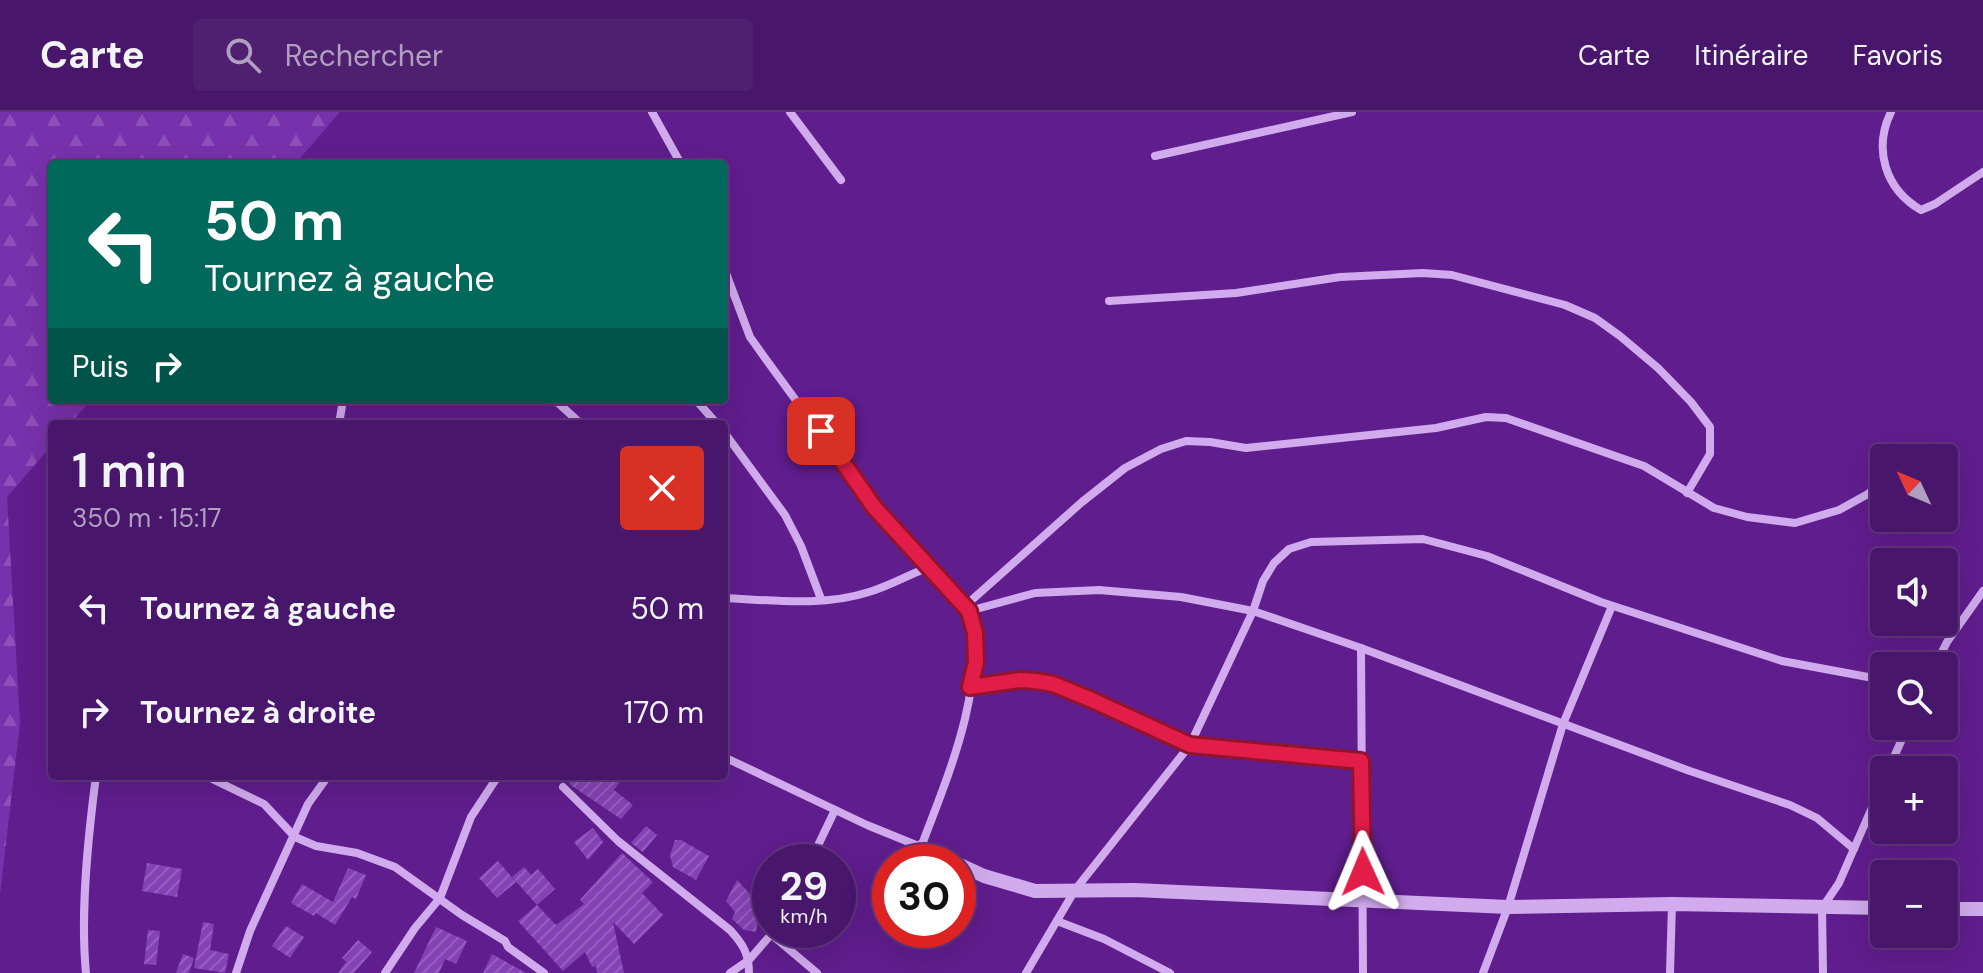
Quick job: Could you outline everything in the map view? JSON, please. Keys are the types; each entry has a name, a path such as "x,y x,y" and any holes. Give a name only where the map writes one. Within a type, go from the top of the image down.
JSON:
{"street":[{"path":"652,112 679,160"},
{"path":"790,112 841,180"},
{"path":"1155,156 1352,112"},
{"path":"1891,112 1883,128 1881,144 1886,167 1904,200 1921,210 1983,172"},
{"path":"1109,301 1236,293 1340,277 1423,273 1452,275 1565,305 1595,318 1629,344 1691,402 1710,427 1710,454 1687,493"},
{"path":"728,279 750,337 874,507 967,608 975,633 976,662 954,760 922,844"},
{"path":"559,404 577,420"},
{"path":"700,404 714,420"},
{"path":"967,608 1047,531 1125,468 1161,449 1186,441 1246,448 1436,428 1486,417 1506,418 1644,466 1714,508 1747,517 1795,523 1839,510 1870,492"},
{"path":"728,437 785,515 801,546 821,599"},
{"path":"1026,973 1075,890 1190,745 1253,611 1263,581 1274,563 1289,549 1311,542 1423,539 1487,556 1612,606 1782,661 1870,677"},
{"path":"728,598 787,601 846,598 872,592 927,568"},
{"path":"967,608 1035,593 1099,590 1181,597 1253,611 1790,805 1817,818 1854,849"},
{"path":"1942,652 1983,591"},
{"path":"1483,973 1508,907 1563,724 1612,606"},
{"path":"1361,648 1363,973"},
{"path":"970,687 1020,680 1053,684 1190,745 1361,761"},
{"path":"728,759 914,844"},
{"path":"86,973 88,856 96,780"},
{"path":"214,780 264,804 295,837 316,846 357,853 395,867 462,915 505,941 508,947 544,973"},
{"path":"236,973 250,931 308,804 325,780"},
{"path":"385,973 415,928 440,898 471,817 495,780"},
{"path":"563,787 618,841 730,930 743,943 749,960 749,973"},
{"path":"819,844 835,810"},
{"path":"1823,973 1822,908 1839,883 1870,812"},
{"path":"976,872 1035,891 1508,907 1672,904 1870,908"},
{"path":"1670,973 1672,904"},
{"path":"1958,909 1983,909"},
{"path":"1057,921 1104,939 1170,973"},
{"path":"730,973 749,960 759,948"},
{"path":"791,948 817,973"}],"green space":[{"path":"0,112 340,112 298,160 48,160 48,404 88,404 74,420 48,420 48,450 7,497 20,723 0,895"}],"building":[{"path":"571,780 621,780 614,790 633,805 621,819 569,783"},
{"path":"646,826 657,835 643,852 631,843"},
{"path":"593,828 603,842 588,860 574,842"},
{"path":"675,840 681,840 709,856 696,880 673,867 670,855"},
{"path":"622,853 653,882 642,893 663,915 634,944 613,922 624,973 597,973 596,966 592,967 585,952 563,971 518,921 537,905 556,925 584,904 580,900"},
{"path":"498,861 516,882 497,898 479,878"},
{"path":"147,863 182,869 177,897 142,891"},
{"path":"524,867 531,875 538,869 555,889 537,905 512,877"},
{"path":"348,868 366,875 356,899 352,897 335,925 291,903 302,884 333,902"},
{"path":"737,880 752,895 752,931 744,930 732,919 735,912 726,901"},
{"path":"203,922 214,924 210,950 229,954 225,973 194,968"},
{"path":"286,926 304,937 290,958 272,946"},
{"path":"436,927 467,941 456,964 445,959 439,973 414,973"},
{"path":"148,930 160,931 156,965 144,964"},
{"path":"358,940 372,952 354,973 338,973 346,962 342,958"},
{"path":"183,954 194,958 189,973 176,973"},
{"path":"492,954 526,973 483,973"}],"route":[{"path":"821,431 874,507 969,611 975,633 976,662 970,687 1020,680 1053,684 1190,745 1361,761 1363,872"}]}
